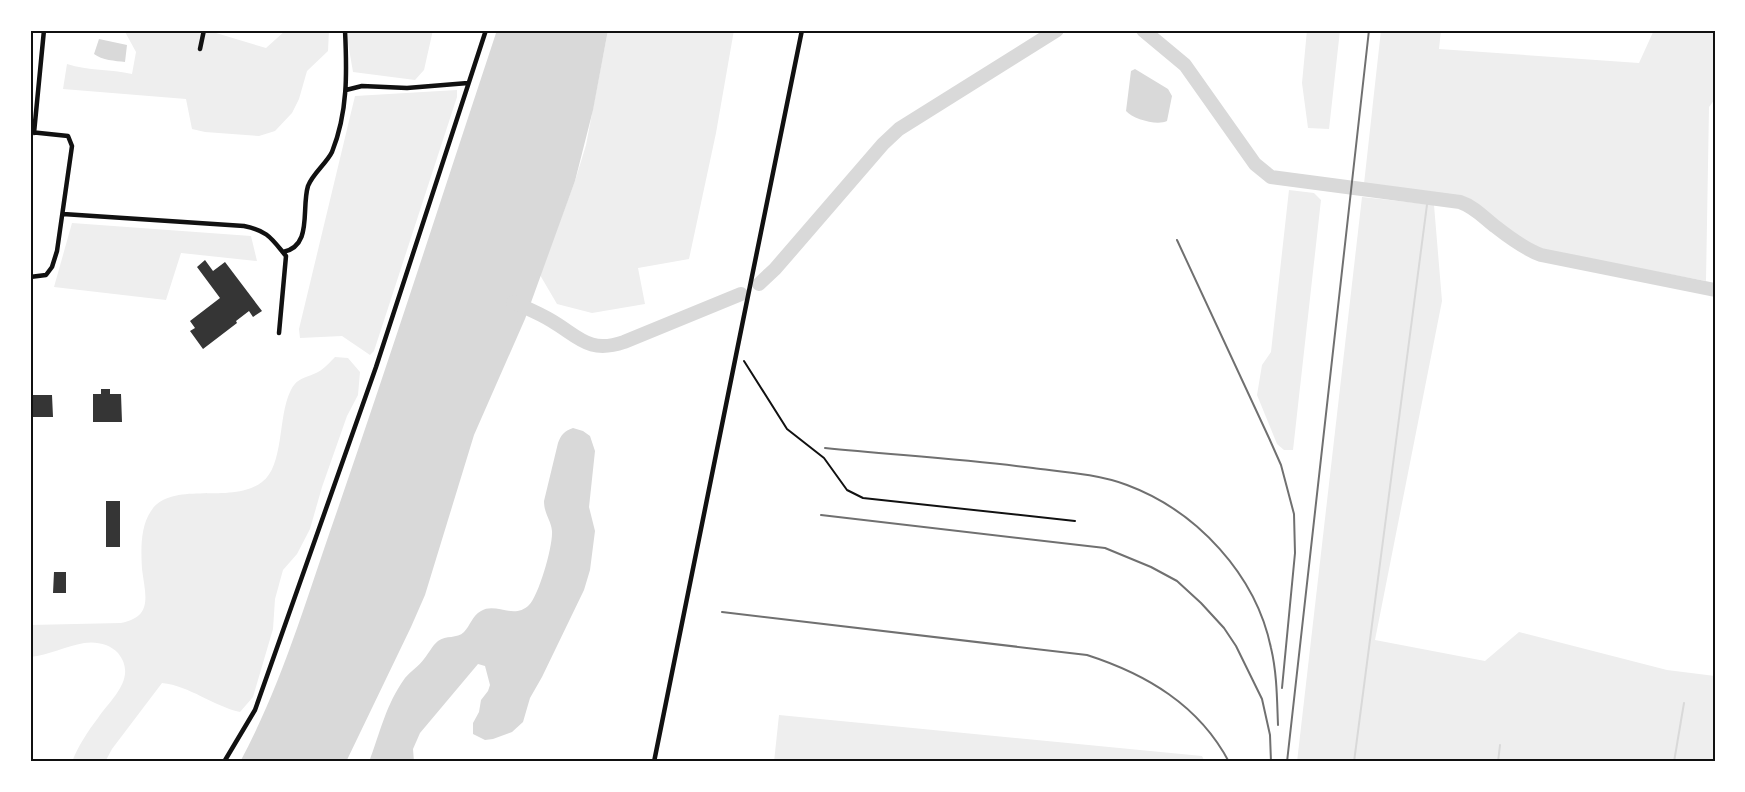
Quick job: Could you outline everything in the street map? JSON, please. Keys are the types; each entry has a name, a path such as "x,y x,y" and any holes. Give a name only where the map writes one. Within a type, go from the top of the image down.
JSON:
{"street":[{"path":"30,276 46,275 52,267 63,214 72,142 68,136 32,132 44,30"},
{"path":"200,49 204,30"},
{"path":"283,252 294,248 301,241 308,186 331,153 344,111 347,75 345,30"},
{"path":"224,762 255,710 376,367 486,30"},
{"path":"654,762 802,30"},
{"path":"346,90 362,86 407,88 468,83"},
{"path":"63,214 255,228 268,235 286,256 279,333"}],"lane":[{"path":"744,361 787,429 824,458 847,489 854,494 864,498 1075,521"}],"shaded area":[{"path":"124,30 206,30 266,48 286,30 329,30 328,51 307,71 299,99 292,113 275,131 259,136 205,132 192,129 186,99 63,89 67,64 132,74 136,52"},
{"path":"348,30 433,30 424,70 415,80 353,72"},
{"path":"497,30 608,30 593,110 575,181 525,319 474,435 425,595 346,762 240,762 281,672 303,610"},
{"path":"608,30 734,30 716,133 689,259 638,268 645,304 592,313 557,304 540,275 586,145"},
{"path":"1307,30 1340,30 1329,129 1308,128 1302,83"},
{"path":"1381,30 1441,30 1439,49 1639,63 1654,30 1715,30 1715,99 1709,107 1706,281 1546,251 1528,245 1469,199 1364,184"},
{"path":"99,39 127,45 125,62 105,59 94,54"},
{"path":"1135,69 1168,89 1172,96 1167,121 1157,123 1145,121 1126,111 1131,71"},
{"path":"457,90 457,97 374,351 370,355 342,336 300,338 299,329 355,96"},
{"path":"1289,190 1314,193 1321,200 1293,450 1284,450 1277,444 1257,395 1262,365 1271,352"},
{"path":"1362,197 1434,205 1442,301 1375,640 1485,661 1519,632 1667,670 1715,676 1715,762 1297,762"},
{"path":"72,223 251,236 257,261 181,253 166,300 54,287"},
{"path":"335,357 348,358 360,372 358,395 347,416 310,529 297,554 283,570 275,599 273,629 253,697 240,712 182,688 162,683 112,749 105,762 72,762 87,733 120,688 124,680 123,662 111,647 93,642 30,657 30,625 121,623 139,616 145,603 142,539 147,517 151,511 161,502 173,496 235,492 249,489 262,482 274,465 290,392 301,379 320,371"},
{"path":"573,428 590,436 595,451 589,507 595,531 590,570 584,590 530,698 523,722 512,732 493,739 485,740 473,734 473,723 479,712 481,700 490,685 485,666 478,664 420,733 413,749 414,762 369,762 388,708 398,688 436,643 441,639 461,634 481,611 493,608 517,611 529,605 533,600 545,570 552,538 544,501 558,443 567,430"},
{"path":"779,715 1202,756 1205,762 774,762"}],"building":[{"path":"205,260 213,271 225,262 262,311 253,317 249,311 203,349 190,331 195,328 190,321 220,298 197,267"},
{"path":"101,389 110,389 110,394 121,394 122,422 93,422 93,394 101,394"},
{"path":"30,395 52,395 53,417 30,417"},
{"path":"106,501 120,501 120,547 106,547"},
{"path":"54,572 66,572 66,593 53,593"}],"waterway":[{"path":"759,284 775,269 883,144 899,129 1057,30"},
{"path":"1143,30 1185,65 1255,164 1271,177 1460,202 1475,210 1518,243 1541,255 1715,290"},
{"path":"1354,762 1428,197"},
{"path":"513,302 547,318 585,342 602,346 624,342 741,294"},
{"path":"1674,762 1684,703"},
{"path":"1498,762 1500,745"}],"railway":[{"path":"1287,762 1369,30"},
{"path":"1177,240 1281,465 1294,514 1295,553 1282,688"},
{"path":"825,448 1068,472 1116,481 1153,496 1177,511 1220,549 1252,595 1263,621 1273,657 1278,725"},
{"path":"821,515 1105,548 1151,567 1177,581 1224,628 1236,646 1262,699 1270,735 1271,762"},
{"path":"722,612 1087,655 1130,672 1169,694 1202,724 1217,742 1229,762"}]}
